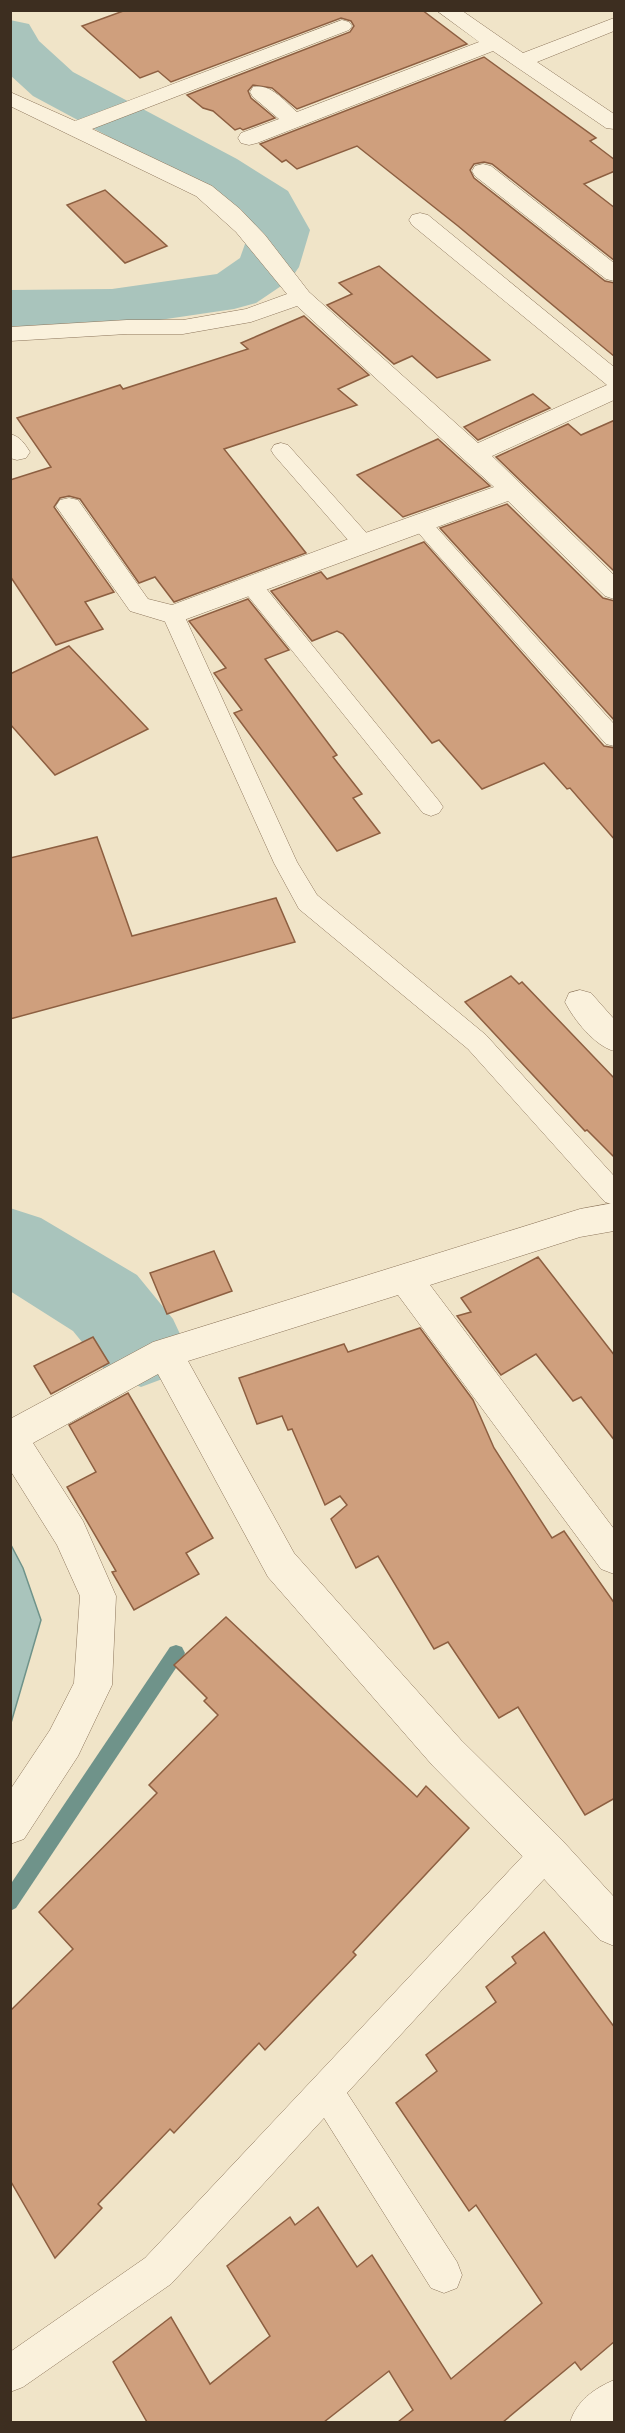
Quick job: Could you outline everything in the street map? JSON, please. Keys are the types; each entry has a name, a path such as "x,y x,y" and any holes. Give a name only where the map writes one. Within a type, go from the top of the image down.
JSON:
{"street":[{"path":"456,12 494,43 615,123"},
{"path":"521,61 615,24"},
{"path":"75,128 342,26"},
{"path":"249,138 494,43"},
{"path":"261,92 294,120"},
{"path":"10,98 204,191 231,212 280,266 301,297 476,454 615,590"},
{"path":"483,171 615,274"},
{"path":"420,220 615,379"},
{"path":"10,334 127,327 183,327 251,315 301,297"},
{"path":"476,454 615,391"},
{"path":"69,506 140,605 174,615 363,543 513,490"},
{"path":"580,1002 615,1038"},
{"path":"10,1825 64,1743 93,1685 98,1596 70,1533 10,1437 165,1353 580,1223 615,1217"},
{"path":"405,1278 615,1557"},
{"path":"165,1353 281,1565 447,1753 547,1853 615,1926"},
{"path":"592,2422 615,2403"}],"lane":[{"path":"281,450 363,543"},
{"path":"421,523 615,738"},
{"path":"252,586 431,807"},
{"path":"174,615 286,863 308,902 477,1042 615,1194"},
{"path":"10,2374 158,2271 547,1853"},
{"path":"327,2091 444,2275"}],"water":[{"path":"11,1545 23,1568 41,1620 11,1723"}],"building":[{"path":"126,10 422,10 467,44 297,109 272,88 253,85 248,91 251,98 275,118 243,130 240,128 235,130 213,111 203,108 187,95 350,32 354,26 351,21 341,18 171,82 158,71 140,78 82,26"},
{"path":"484,57 596,138 590,141 615,160 615,171 584,184 615,208 615,261 492,164 484,162 474,164 470,170 474,178 605,281 615,283 615,357 458,226 357,146 297,169 286,160 282,162 260,144"},
{"path":"105,190 167,246 125,263 67,205"},
{"path":"379,266 490,360 437,378 412,356 394,364 327,305 352,294 339,283"},
{"path":"304,316 369,375 338,389 357,405 224,449 306,553 174,602 155,577 139,583 80,499 69,496 60,498 54,507 114,592 85,602 103,629 56,645 10,576 10,480 51,467 17,418 120,385 123,389 248,349 241,343"},
{"path":"533,394 550,408 478,440 464,427"},
{"path":"615,420 615,572 496,457 568,424 581,435"},
{"path":"438,439 490,486 403,517 357,475"},
{"path":"507,504 603,598 615,601 615,721 440,528"},
{"path":"424,542 604,746 615,748 615,840 570,788 567,789 544,763 482,789 439,740 432,743 343,634 337,631 312,641 271,591 321,572 327,579"},
{"path":"248,599 289,650 265,659 337,755 333,757 362,794 353,798 380,833 337,851 234,713 242,710 214,673 226,668 189,621"},
{"path":"69,646 148,729 55,775 10,724 10,674"},
{"path":"97,837 132,936 276,898 295,942 10,1019 10,858"},
{"path":"511,976 519,984 522,982 615,1079 615,1158 587,1130 585,1131 465,1002"},
{"path":"214,1251 232,1291 167,1314 150,1273"},
{"path":"538,1257 615,1356 615,1441 581,1397 573,1401 536,1354 501,1375 457,1316 471,1312 461,1298"},
{"path":"420,1328 473,1400 494,1448 552,1538 564,1531 615,1604 615,1798 585,1815 518,1707 499,1718 448,1642 434,1649 378,1556 356,1568 331,1519 347,1505 340,1496 325,1505 292,1429 288,1430 282,1416 257,1424 239,1378 344,1344 348,1352"},
{"path":"93,1337 109,1363 51,1394 34,1366"},
{"path":"128,1393 213,1538 186,1553 199,1574 134,1610 112,1572 116,1571 67,1487 96,1472 69,1425"},
{"path":"226,1617 417,1797 426,1786 469,1828 353,1952 356,1955 265,2050 259,2043 174,2133 170,2129 98,2204 102,2208 55,2258 10,2180 10,2011 73,1949 39,1912 157,1793 149,1785 218,1715 204,1701 207,1698 174,1665"},
{"path":"544,1932 615,2028 615,2341 581,2370 575,2362 503,2422 398,2422 413,2410 389,2371 324,2422 147,2422 113,2362 171,2317 210,2384 270,2336 227,2266 290,2217 295,2225 318,2207 357,2267 372,2255 451,2379 542,2303 476,2205 469,2211 396,2103 437,2071 426,2055 496,2002 486,1987 516,1963 512,1957"}],"waterway":[{"path":"10,36 12,46 53,84 216,171 267,204 280,230 268,267 234,290 112,308 10,309"},
{"path":"10,1245 105,1303 141,1347"},
{"path":"10,1902 176,1653"}]}
